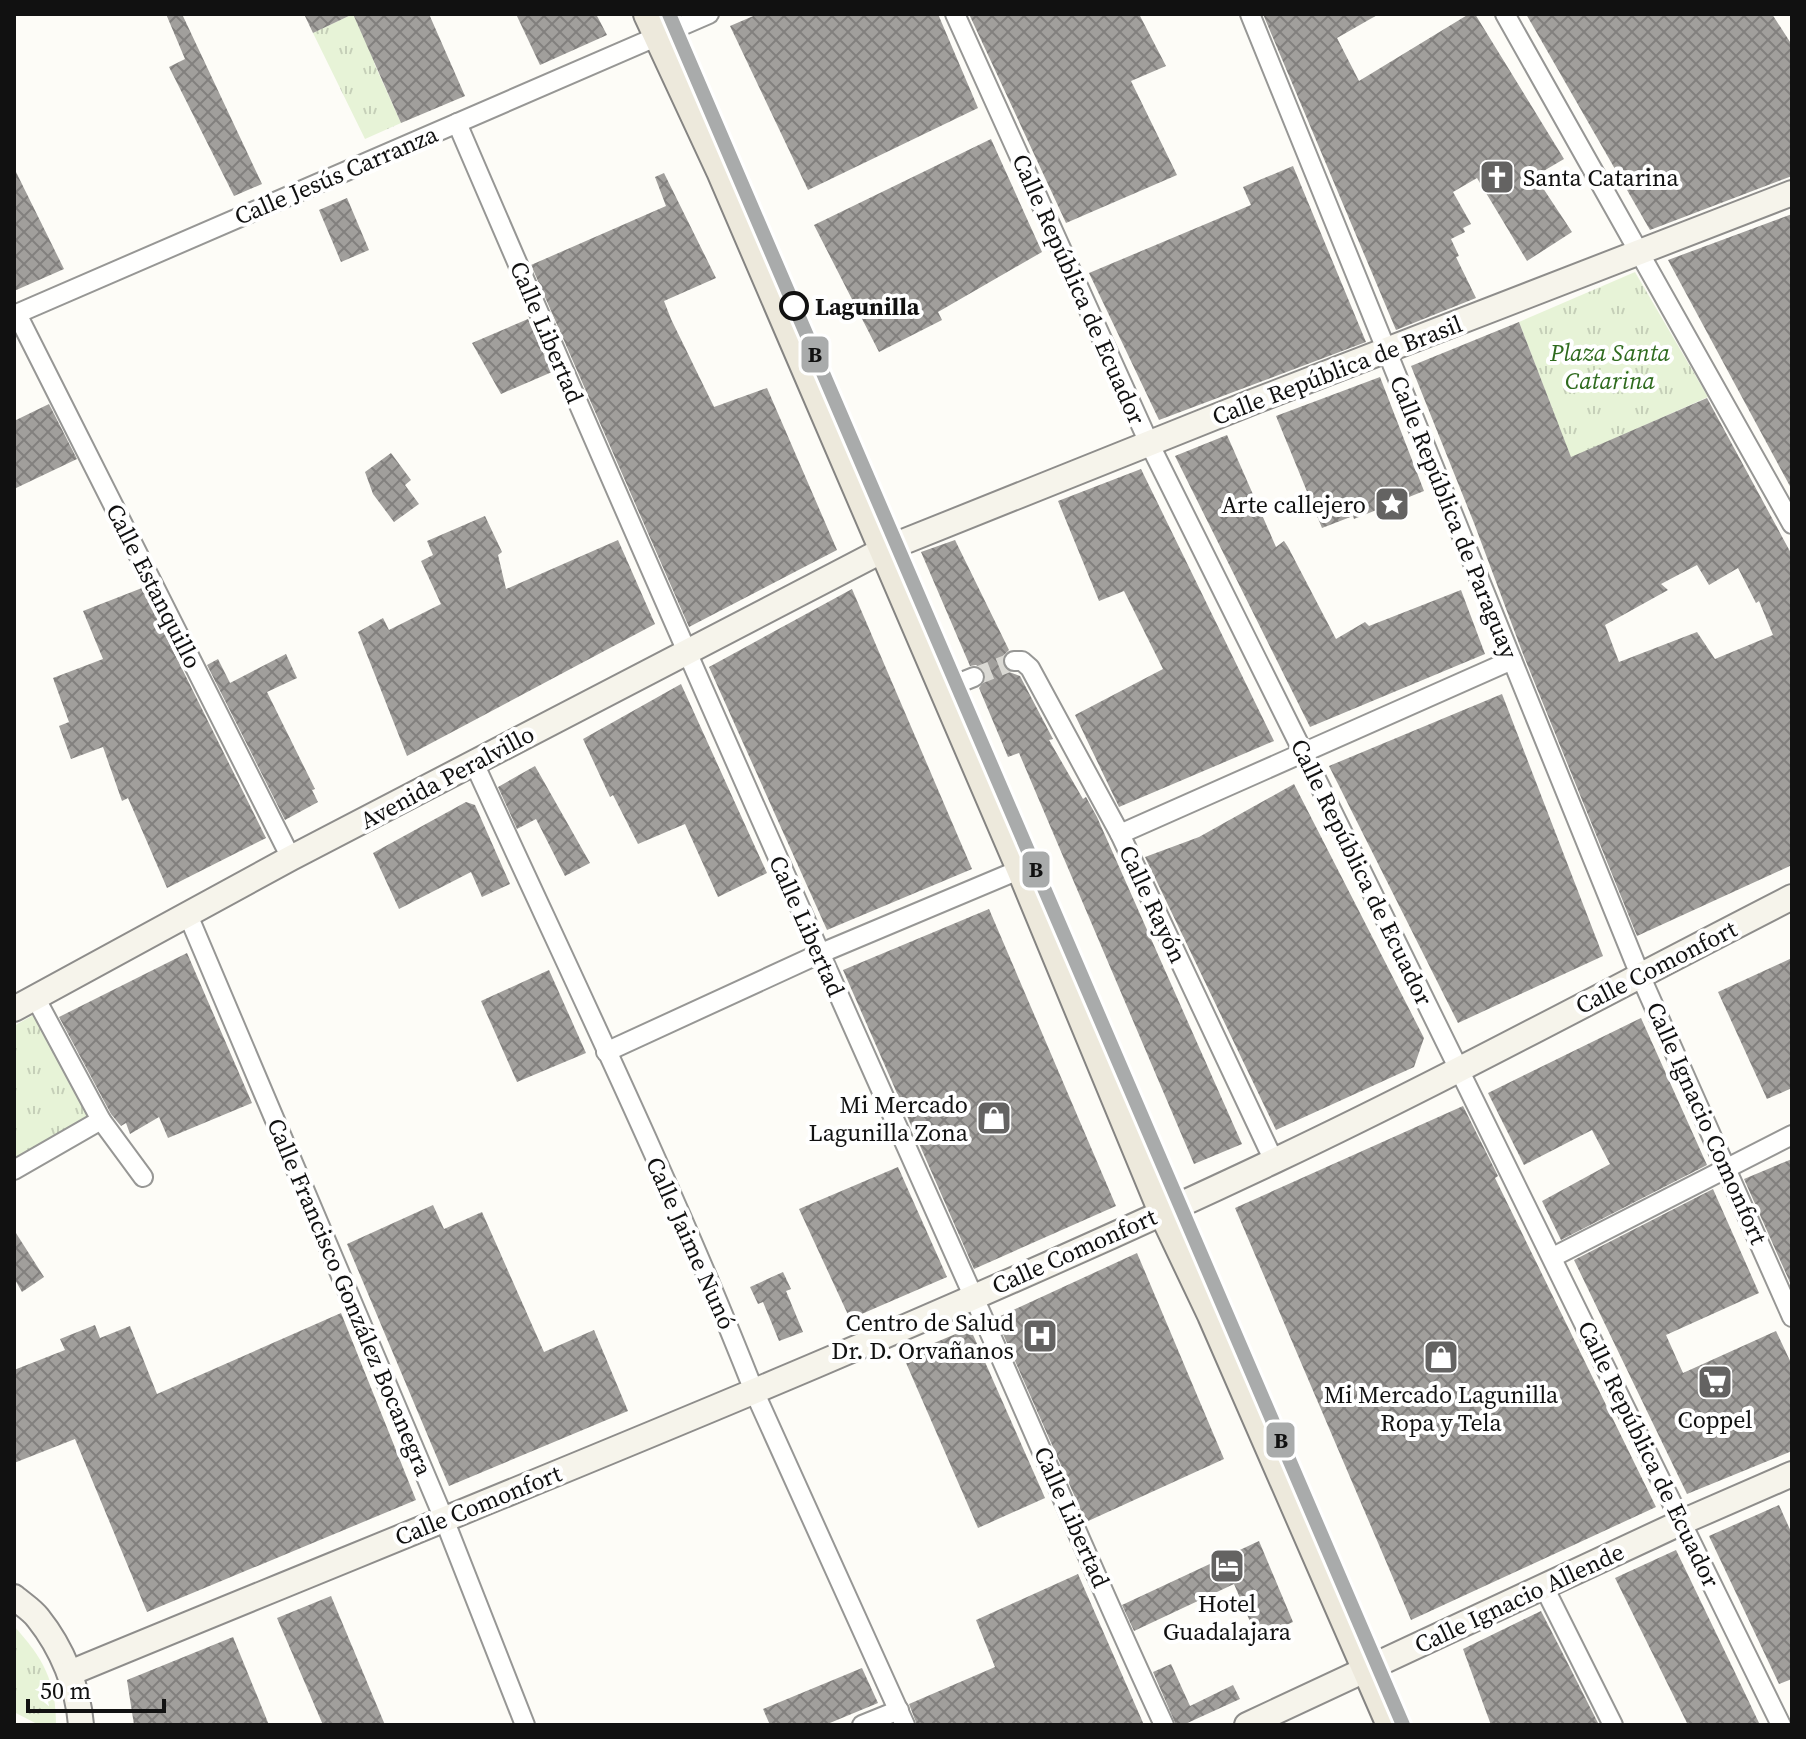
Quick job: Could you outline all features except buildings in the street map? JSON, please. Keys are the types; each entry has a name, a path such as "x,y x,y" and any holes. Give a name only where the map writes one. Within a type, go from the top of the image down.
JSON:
{"main road":[{"path":"654,25 721,171 944,689 1163,1212 1391,1725"}],"street":[{"name":"Calle Jesús Carranza","path":"16,314 457,123 654,25 709,14"},
{"name":"Calle República de Ecuador","path":"955,14 1149,443 1553,1257 1781,1725"},
{"name":"Calle República de Paraguay","path":"1250,14 1640,975"},
{"path":"1505,14 1792,524"},
{"name":"Calle Libertad","path":"457,123 819,954 1164,1725"},
{"name":"Calle República de Brasil","path":"883,550 1792,193"},
{"name":"Calle Estanquillo","path":"16,314 291,858"},
{"name":"Avenida Peralvillo","path":"14,1009 291,858 883,550"},
{"path":"1120,834 1512,660"},
{"name":"Calle Rayón","path":"1014,661 1022,661 1030,668 1120,834 1274,1161"},
{"path":"944,689 974,677"},
{"name":"Calle Jaime Nunó","path":"474,763 902,1717"},
{"path":"606,1052 819,954 1021,869"},
{"name":"Calle Comonfort","path":"70,1673 754,1391 1163,1212 1459,1071 1792,897"},
{"name":"Calle Francisco González Bocanegra","path":"188,915 444,1519 525,1725"},
{"name":"Calle Ignacio Comonfort","path":"1640,975 1792,1317"},
{"path":"36,999 101,1120 143,1177"},
{"path":"14,1170 101,1120"},
{"path":"1553,1257 1792,1135"},
{"name":"Calle Ignacio Allende","path":"1247,1725 1682,1522 1792,1474"},
{"path":"1544,1587 1613,1725"},
{"path":"14,1597 38,1618 70,1673 81,1725"},
{"path":"862,1725 902,1717"}],"green space":[{"path":"353,14 370,51 402,49 374,63 401,123 365,139 313,33"},
{"name":"Plaza Santa Catarina","path":"1635,272 1708,397 1571,458 1519,322"},
{"path":"35,1014 88,1117 14,1158 14,1026"},
{"path":"14,1626 46,1671 54,1695 56,1725 39,1725 14,1712"}],"tunnel":[{"path":"974,677 1014,661"}],"transit line":[{"name":"B","path":"669,14 1403,1725"}],"place":[{"name":"Santa Catarina","path":"1497,177"},
{"name":"Lagunilla","path":"794,306"},
{"name":"Arte callejero","path":"1392,504"},
{"name":"Mi Mercado Lagunilla Zona","path":"994,1118"},
{"name":"Centro de Salud Dr. D. Orvañanos","path":"1040,1336"},
{"name":"Mi Mercado Lagunilla Ropa y Tela","path":"1441,1357"},
{"name":"Coppel","path":"1715,1382"},
{"name":"Hotel Guadalajara","path":"1227,1566"}]}
